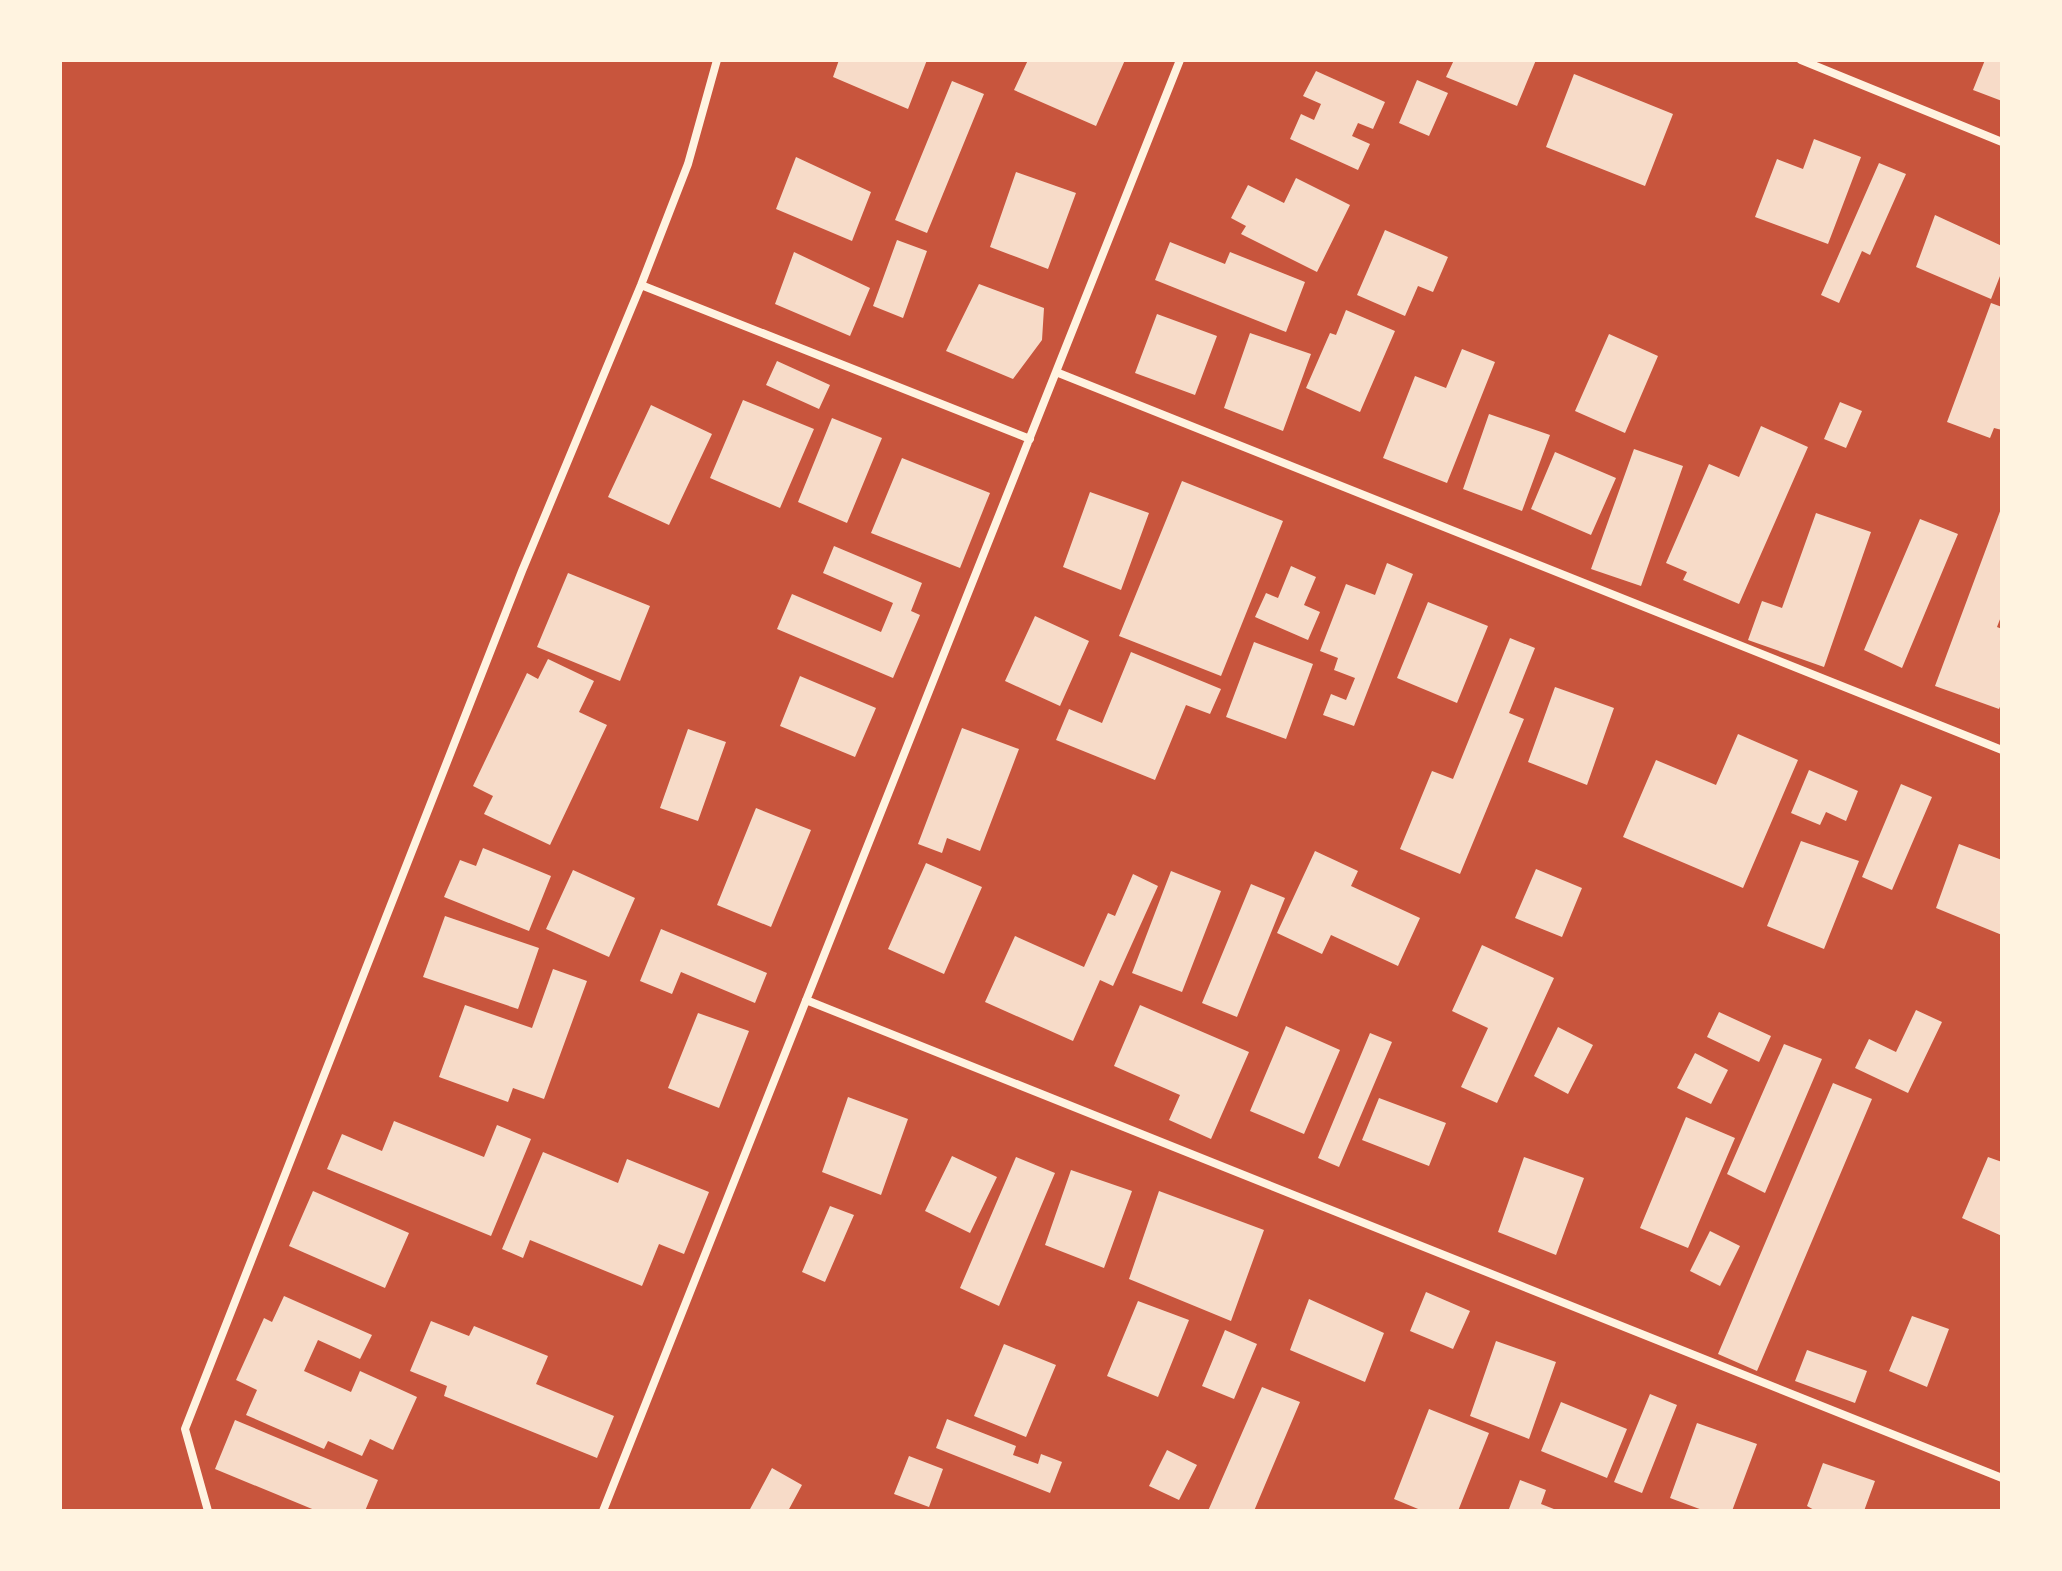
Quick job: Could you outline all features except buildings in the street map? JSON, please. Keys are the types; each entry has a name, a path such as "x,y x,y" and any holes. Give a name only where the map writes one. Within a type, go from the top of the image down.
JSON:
{"street":[{"path":"208,1511 185,1429 522,571 641,285 688,164 717,60"},
{"path":"603,1511 1180,60"},
{"path":"1801,60 2002,142"},
{"path":"641,285 1030,439"},
{"path":"1056,372 2002,750"},
{"path":"806,1000 2002,1478"}]}
